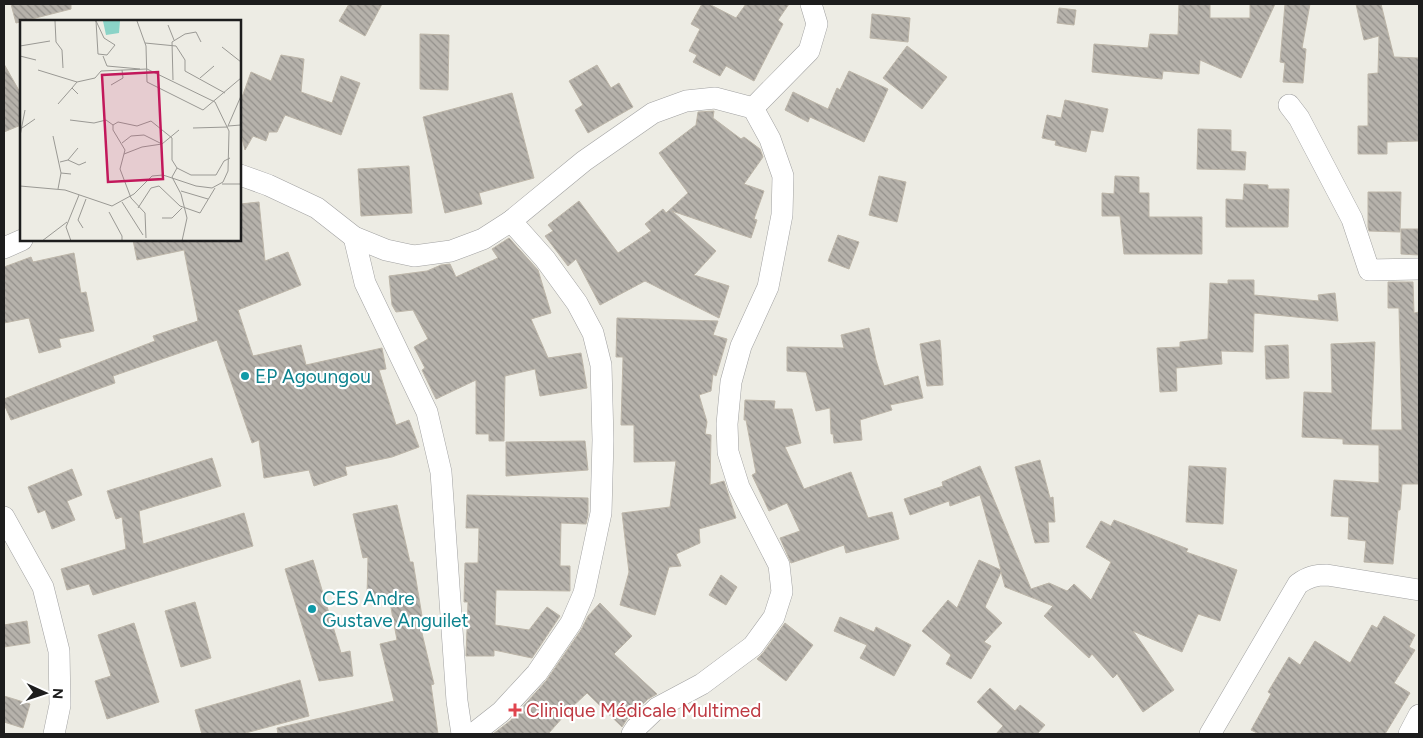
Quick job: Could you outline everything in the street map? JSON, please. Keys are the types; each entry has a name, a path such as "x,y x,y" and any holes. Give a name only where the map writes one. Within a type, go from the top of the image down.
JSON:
{"street":[{"path":"752,108 809,50 817,24 811,4"},
{"path":"241,175 268,185 317,208 354,237 386,250 414,256 451,251 483,239 511,221 584,160 653,113 686,101 715,98 752,108 770,139 783,176 782,214 768,287 741,346 731,382 727,424 728,452 739,487 779,565 782,592 774,617 753,646 702,684 657,708 632,734"},
{"path":"1289,105 1299,118 1352,220 1368,270 1419,269"},
{"path":"473,734 501,712 537,673 571,624 584,593 600,513 603,440 601,365 593,333 577,303 544,259 511,221"},
{"path":"354,237 365,283 427,412 441,472 457,701 462,734"},
{"path":"4,248 20,241"},
{"path":"4,517 43,587 59,651 60,705 54,734"},
{"path":"1210,734 1298,584 1308,577 1327,575 1419,590"},
{"path":"1409,734 1419,715"}],"building":[{"path":"11,4 71,4 71,9 28,20 20,20 20,22 16,23"},
{"path":"349,4 382,4 365,36 339,21"},
{"path":"702,4 709,4 736,18 746,4 789,4 778,20 783,24 754,81 726,66 720,76 693,62 697,55 689,51 700,29 691,24"},
{"path":"1179,4 1210,4 1210,18 1250,18 1250,4 1275,4 1241,78 1200,60 1199,74 1163,71 1162,79 1092,72 1094,44 1148,48 1150,34 1178,35"},
{"path":"1285,4 1310,4 1302,48 1306,49 1303,83 1283,82 1285,63 1280,62"},
{"path":"1356,4 1381,4 1394,57 1419,58 1419,141 1387,142 1387,154 1358,154 1358,126 1368,126 1368,74 1378,73 1379,36 1364,40"},
{"path":"1059,8 1076,10 1074,25 1057,23"},
{"path":"872,14 910,18 908,42 870,38"},
{"path":"420,34 449,35 448,90 420,89"},
{"path":"907,46 947,77 922,109 883,78"},
{"path":"281,55 304,59 301,92 332,103 341,76 360,83 341,135 285,115 277,132 269,132 266,141 253,136 245,150 241,134 241,100 251,72 271,81"},
{"path":"4,64 20,92 20,125 4,132"},
{"path":"597,65 611,88 619,83 633,107 588,133 575,110 583,105 569,81"},
{"path":"849,71 888,89 864,142 810,117 808,122 785,110 793,92 828,109 837,88 840,90"},
{"path":"512,93 534,178 479,193 482,204 445,213 423,117"},
{"path":"1065,100 1108,109 1103,132 1091,130 1086,152 1055,145 1056,141 1042,138 1047,115 1061,118"},
{"path":"714,111 713,118 741,139 744,137 760,149 763,157 744,184 764,191 754,219 757,220 751,238 672,211 716,251 694,275 729,286 719,318 645,281 600,305 576,259 568,266 545,236 553,231 548,225 579,201 618,253 651,231 645,224 663,209 666,213 688,193 659,153 696,125 698,112"},
{"path":"1198,129 1231,130 1231,151 1246,152 1245,170 1197,169"},
{"path":"409,166 412,213 361,216 358,169"},
{"path":"879,176 906,182 897,222 869,215"},
{"path":"1115,176 1139,177 1139,193 1149,193 1149,217 1202,217 1202,254 1124,254 1120,216 1102,216 1102,193 1114,194"},
{"path":"1244,184 1268,185 1268,189 1289,189 1288,227 1226,227 1226,199 1243,200"},
{"path":"1368,192 1401,192 1400,232 1369,231"},
{"path":"259,202 265,261 288,252 301,285 238,310 253,356 301,345 306,365 382,348 386,369 379,370 396,425 409,420 419,447 392,457 345,467 347,475 314,486 309,470 264,478 259,440 252,443 217,340 113,376 115,383 11,420 4,404 4,399 155,341 153,336 198,321 184,250 137,260 133,241 241,241 241,204"},
{"path":"1401,229 1419,229 1419,255 1401,254"},
{"path":"838,235 859,242 849,269 828,261"},
{"path":"509,238 538,270 551,313 531,319 548,358 581,353 587,388 540,396 535,369 505,376 504,441 489,441 489,434 476,434 476,380 436,399 422,370 425,368 414,347 428,339 413,310 396,312 392,305 389,276 427,271 441,265 450,264 456,277 498,258 492,249"},
{"path":"74,253 81,293 86,292 94,331 59,339 61,347 39,353 29,318 4,323 4,267 31,257 33,262"},
{"path":"1228,280 1254,280 1254,295 1319,301 1318,295 1335,293 1338,321 1254,313 1253,352 1221,351 1222,364 1176,368 1177,391 1160,392 1157,348 1180,347 1180,342 1208,339 1210,283 1228,284"},
{"path":"1388,282 1413,282 1414,313 1419,312 1419,484 1402,484 1393,564 1364,562 1366,541 1348,539 1349,517 1331,516 1334,480 1379,483 1379,445 1343,444 1343,439 1302,437 1304,392 1332,393 1331,344 1375,342 1371,430 1402,430 1399,308 1388,308"},
{"path":"617,318 718,321 713,335 727,339 716,376 713,374 711,391 699,395 707,422 705,434 711,435 710,485 724,481 736,518 699,529 700,543 676,554 681,566 669,567 655,615 620,605 629,572 622,513 670,507 676,461 634,462 634,425 621,425 623,357 616,357"},
{"path":"869,328 884,386 918,376 923,398 890,405 892,410 860,420 862,440 834,443 833,434 831,434 830,408 816,411 806,372 787,371 787,347 844,348 841,335"},
{"path":"940,340 943,385 927,386 920,344"},
{"path":"1288,345 1289,378 1266,379 1265,346"},
{"path":"745,400 775,401 774,409 792,409 801,443 785,447 804,489 851,472 868,518 892,512 899,539 846,553 844,545 791,563 780,538 800,531 787,503 769,511 752,475 756,473 746,420 744,420"},
{"path":"585,441 588,470 506,476 506,442"},
{"path":"212,458 221,486 139,511 143,544 244,513 253,546 93,595 89,584 67,590 61,569 126,549 122,517 116,519 107,491"},
{"path":"1040,460 1050,498 1053,497 1055,522 1048,522 1049,542 1035,543 1015,467"},
{"path":"980,466 1031,589 1049,583 1067,591 1074,584 1091,600 1111,562 1086,547 1101,521 1111,526 1114,520 1188,549 1186,552 1237,570 1220,621 1198,614 1182,652 1133,631 1174,690 1143,712 1117,674 1113,678 1092,654 1089,658 1044,616 1053,606 1005,587 1001,572 985,607 1002,623 984,642 991,646 971,679 946,664 951,655 922,631 948,600 957,608 979,560 1001,570 980,495 950,506 949,501 910,515 904,499 943,486 942,482"},
{"path":"1189,466 1226,468 1223,524 1186,522"},
{"path":"72,469 82,495 67,501 75,520 52,529 45,510 38,513 28,487"},
{"path":"467,495 588,498 586,524 561,523 560,566 570,566 570,591 496,590 495,625 529,630 547,607 560,616 532,658 494,650 494,656 466,656 468,602 464,602 465,563 478,563 479,528 466,528"},
{"path":"397,505 410,562 413,562 424,628 421,629 434,684 431,685 438,734 278,734 277,728 394,701 380,644 397,640 389,597 367,596 368,557 363,558 353,514"},
{"name":"CES Andre Gustave Anguilet","path":"313,560 341,653 350,651 353,676 319,681 285,569"},
{"path":"721,575 737,587 726,605 709,595"},
{"path":"195,602 211,658 181,667 165,611"},
{"path":"600,603 632,636 614,654 657,694 648,699 627,719 622,727 587,693 548,734 493,734 510,721 546,681 581,630 588,616"},
{"path":"1384,616 1415,635 1409,647 1415,650 1394,683 1410,693 1385,734 1259,734 1251,730 1271,694 1268,692 1289,657 1300,665 1315,641 1350,663 1372,625 1377,628"},
{"path":"840,617 874,632 876,627 911,645 894,676 860,658 867,645 834,631"},
{"path":"27,621 30,643 4,647 4,625"},
{"path":"134,623 159,702 107,719 95,681 111,676 98,635"},
{"path":"785,623 813,645 786,681 757,659"},
{"path":"300,680 309,716 242,734 202,734 195,710"},
{"path":"990,688 1015,711 1020,705 1045,725 1037,734 996,734 1003,726 977,702"},
{"path":"4,696 30,704 23,728 4,722"}],"place":[{"name":"EP Agoungou","path":"245,376"},
{"name":"CES Andre Gustave Anguilet","path":"312,609"},
{"name":"Clinique Médicale Multimed","path":"515,710"}]}
